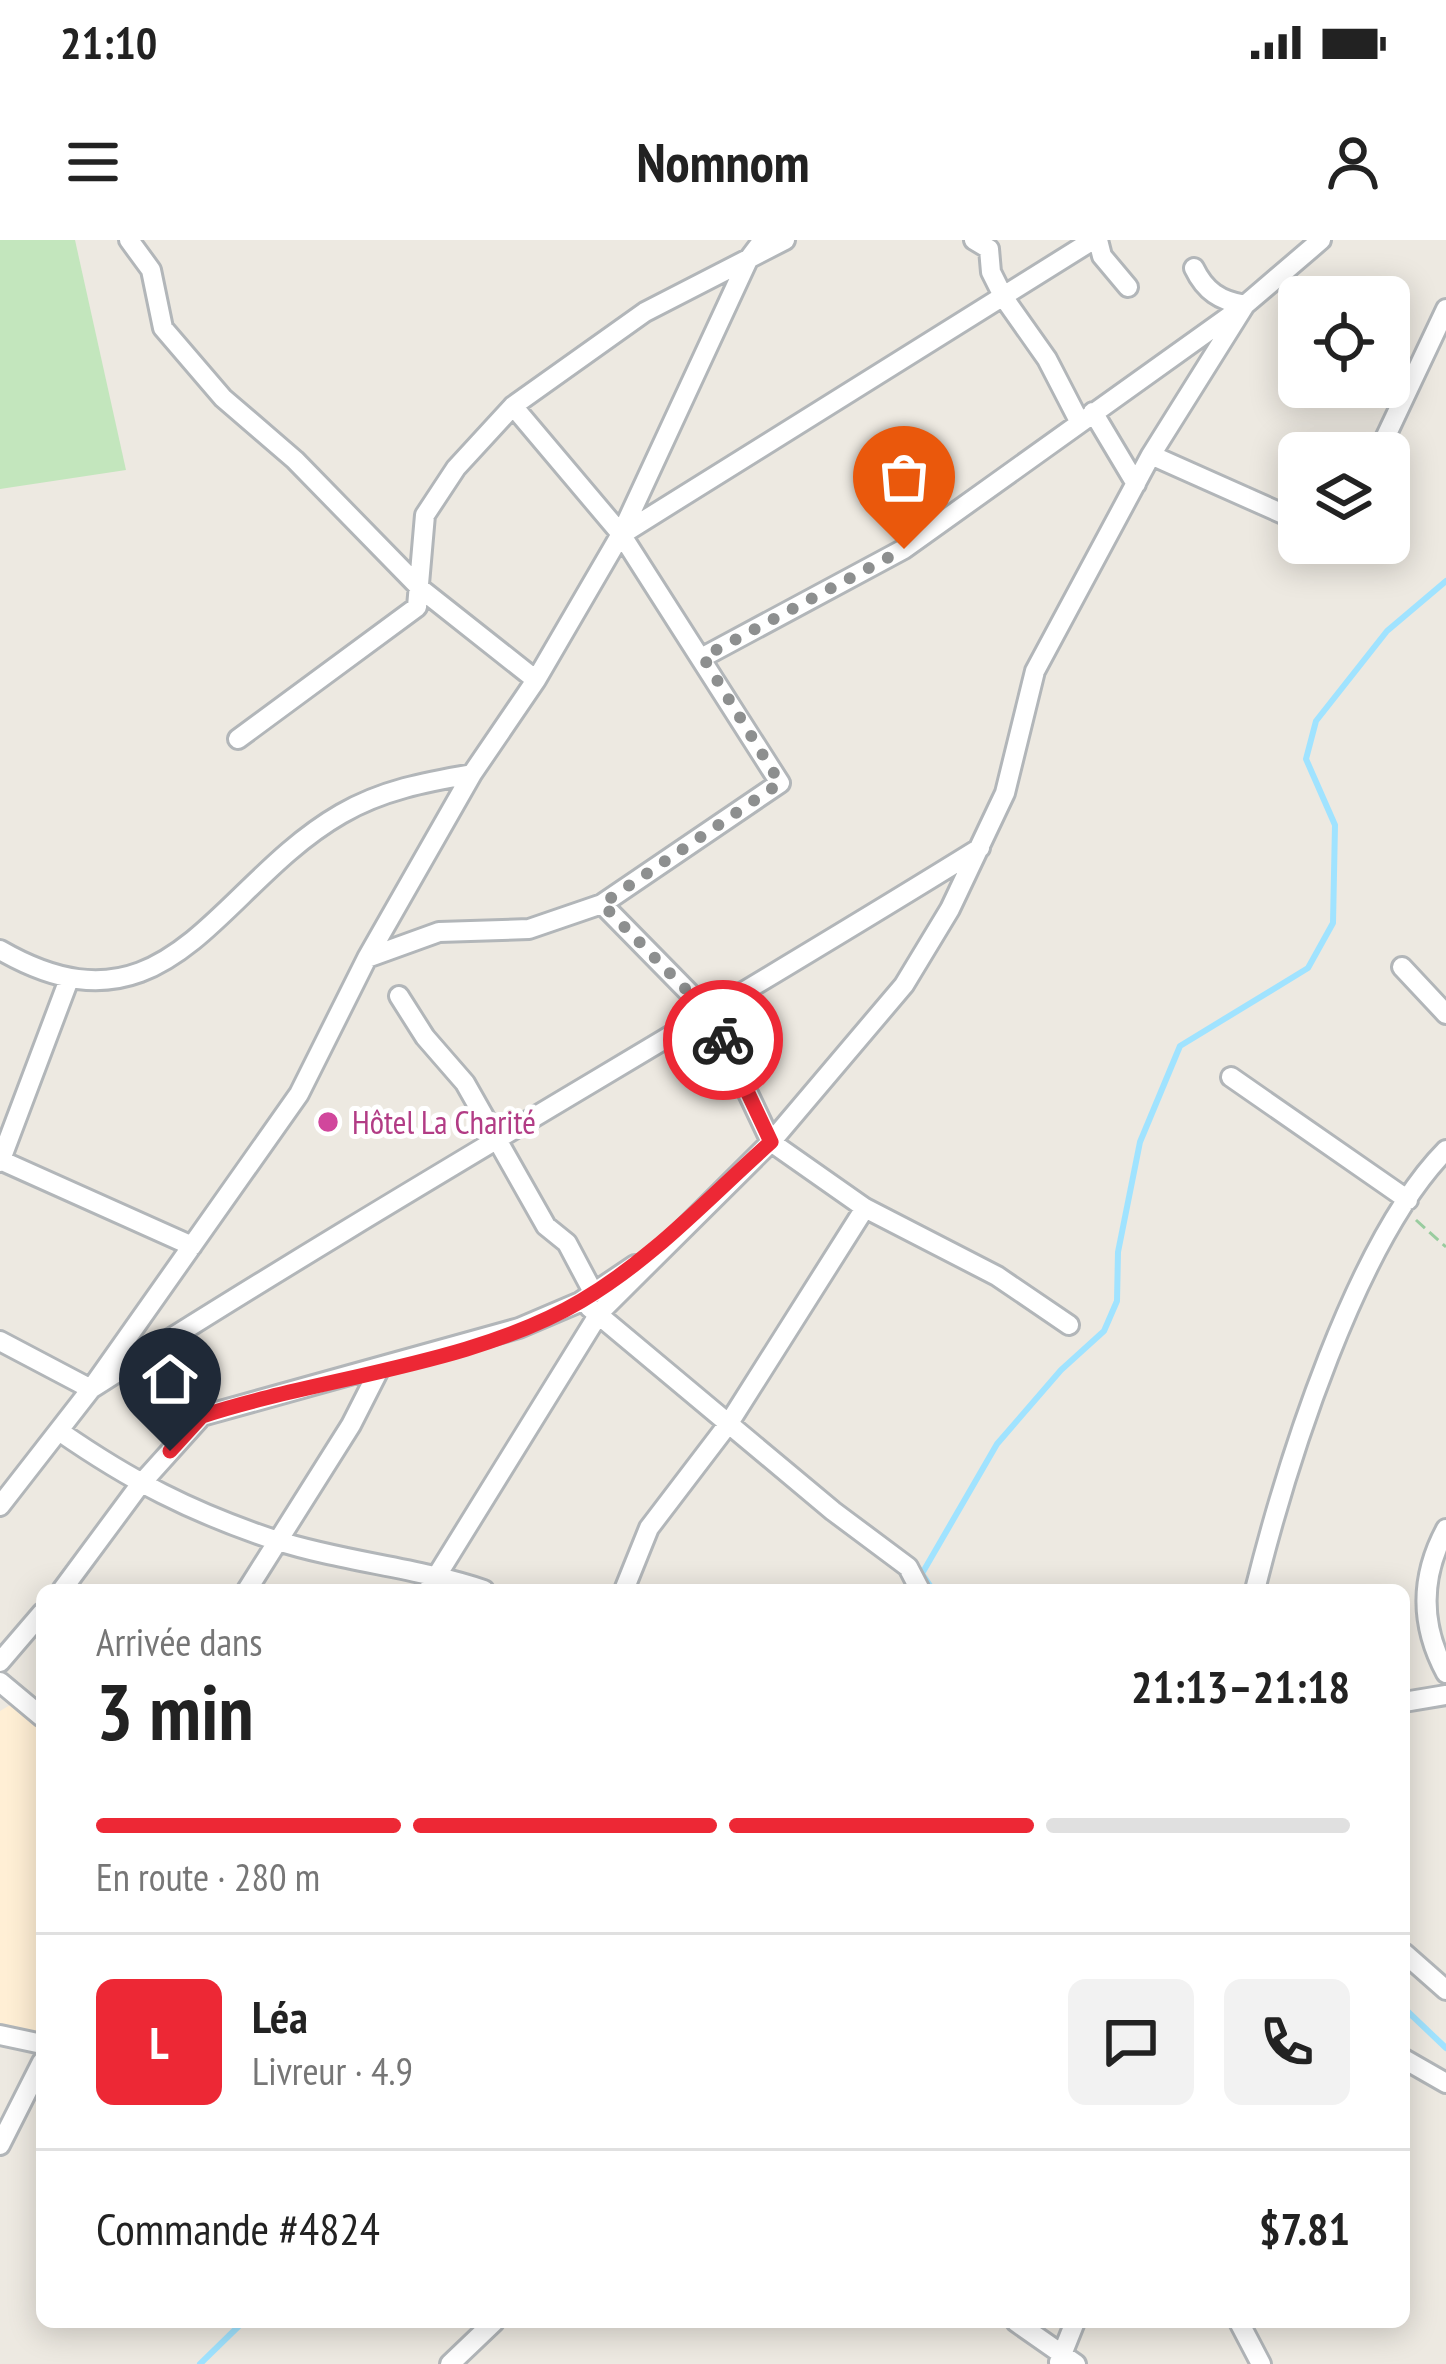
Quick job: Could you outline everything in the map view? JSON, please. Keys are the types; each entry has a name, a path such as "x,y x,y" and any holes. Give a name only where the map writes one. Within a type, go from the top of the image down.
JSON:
{"street":[{"path":"129,240 151,270 164,328 223,398 295,460 421,589 536,680"},
{"path":"0,1506 92,1389 299,1094 367,958 472,774 536,680 622,535 748,260 763,240"},
{"path":"238,740 417,608 421,589 417,553 424,514 456,468 512,406 645,312 785,240"},
{"path":"974,240 993,256 991,272 1004,298 1136,484"},
{"path":"622,535 1096,240 1102,256 1128,287"},
{"path":"703,657 904,549 1245,305 1322,240"},
{"path":"1194,268 1202,284 1225,302 1245,305"},
{"path":"59,1431 139,1486 278,1541 432,1582 600,1312 771,1142 904,985 1005,793 1035,671 1150,455 1245,305"},
{"path":"1388,432 1446,309"},
{"path":"367,958 439,932 529,929 602,904 780,783 622,535 512,406"},
{"path":"1150,455 1278,512"},
{"path":"0,950 68,982 112,981 152,969 186,948 270,868 340,814 403,786 472,774"},
{"path":"92,1389 262,1280 502,1142 980,848"},
{"path":"602,904 711,1015 771,1142 865,1208 997,1276 1069,1325"},
{"path":"1402,967 1446,1014"},
{"path":"68,982 0,1161 192,1246"},
{"path":"399,996 502,1142 546,1226 567,1243 586,1297 730,1424 908,1567 917,1584"},
{"path":"1231,1077 1405,1204"},
{"path":"1257,1584 1274,1517 1341,1335 1405,1204 1446,1150"},
{"path":"626,1584 649,1528 730,1424 865,1208"},
{"path":"66,1584 139,1486 202,1416 277,1391 498,1335 586,1297 664,1246"},
{"path":"0,1341 92,1389"},
{"path":"251,1584 380,1368"},
{"path":"1446,1529 1429,1561 1425,1606 1446,1673"},
{"path":"0,1662 36,1620"},
{"path":"0,1682 36,1712"},
{"path":"1410,1701 1446,1695"},
{"path":"1410,1958 1446,1990"},
{"path":"0,2035 36,2043"},
{"path":"1410,2063 1446,2084"},
{"path":"0,2145 36,2074"},
{"path":"450,2364 488,2328"},
{"path":"1024,2328 1066,2360 1074,2328"},
{"path":"1242,2328 1261,2364"}],"path":[{"path":"1405,1204 1446,1247"}],"shaded area":[{"path":"22,1698 36,1709 36,2038 0,2033 0,1711"}],"green space":[{"path":"0,240 75,240 126,470 0,489"}],"waterway":[{"path":"920,1577 997,1444 1061,1370 1104,1331 1117,1301 1118,1252 1140,1142 1180,1046 1308,968 1333,923 1335,825 1306,759 1316,721 1387,631 1446,581"},
{"path":"922,1574 929,1584"},
{"path":"1410,2014 1446,2048"},
{"path":"200,2364 237,2328"}],"way so far":[{"path":"723,1040 711,1015 602,904 780,783 703,657 904,549"}],"place":[{"name":"Hôtel La Charité","path":"328,1122"}],"route":[{"path":"170,1451 202,1416 277,1391 435,1356 519,1328 580,1302 664,1246 771,1142 723,1040"}]}
